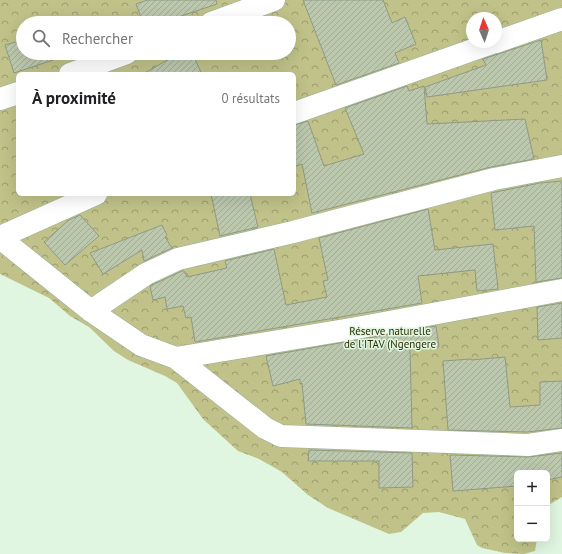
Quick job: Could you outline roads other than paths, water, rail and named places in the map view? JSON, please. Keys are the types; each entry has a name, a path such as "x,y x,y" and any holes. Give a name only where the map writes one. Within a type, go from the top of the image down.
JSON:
{"street":[{"path":"229,16 274,0"},
{"path":"502,40 562,19"},
{"path":"296,112 479,48"},
{"path":"75,72 108,60"},
{"path":"0,99 16,94"},
{"path":"91,311 146,274 178,259 293,232 494,179 562,166"},
{"path":"92,196 0,237 91,311 141,345 176,358 260,424 280,436 528,445 562,440"},
{"path":"176,358 351,329 562,290"}],"park label":[{"name":"Réserve naturelle de l'ITAV (Ngengere","path":"390,337"}]}
